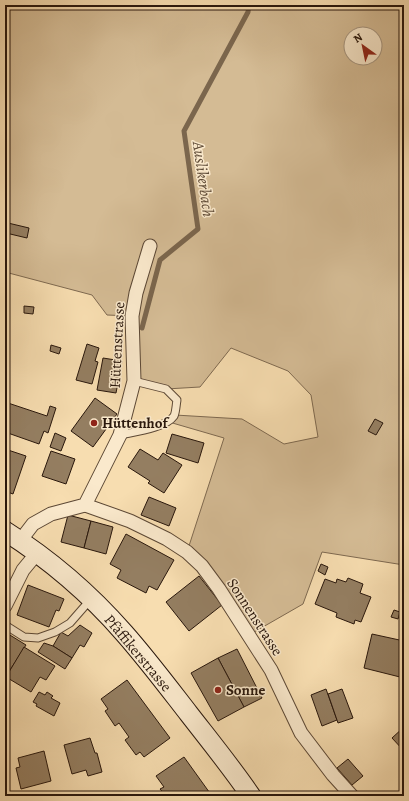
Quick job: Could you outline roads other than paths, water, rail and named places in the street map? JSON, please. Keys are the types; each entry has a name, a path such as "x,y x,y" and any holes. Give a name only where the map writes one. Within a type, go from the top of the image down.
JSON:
{"main road":[{"name":"Pfäffikerstrasse","path":"13,536 64,575 91,599 124,633 251,796"}],"street":[{"name":"Hüttenstrasse","path":"85,505 120,435 134,381 132,316 136,293 150,246"},
{"path":"13,536 51,514 85,505"},
{"name":"Sonnenstrasse","path":"85,505 130,521 167,539 187,552 202,566 219,589 271,670 301,733 333,775 352,796"},
{"path":"5,606 23,570 37,553"}],"lane":[{"path":"120,435 140,431 169,422 175,415 176,400 166,389 134,381"},
{"path":"5,625 24,637 38,638 55,632 70,623 91,599"}],"waterway":[{"name":"Auslikerbach","path":"142,328 160,260 198,229 184,131 248,12 249,5"}],"place":[{"name":"Hüttenhof","path":"94,423"},
{"name":"Sonne","path":"218,690"}]}
